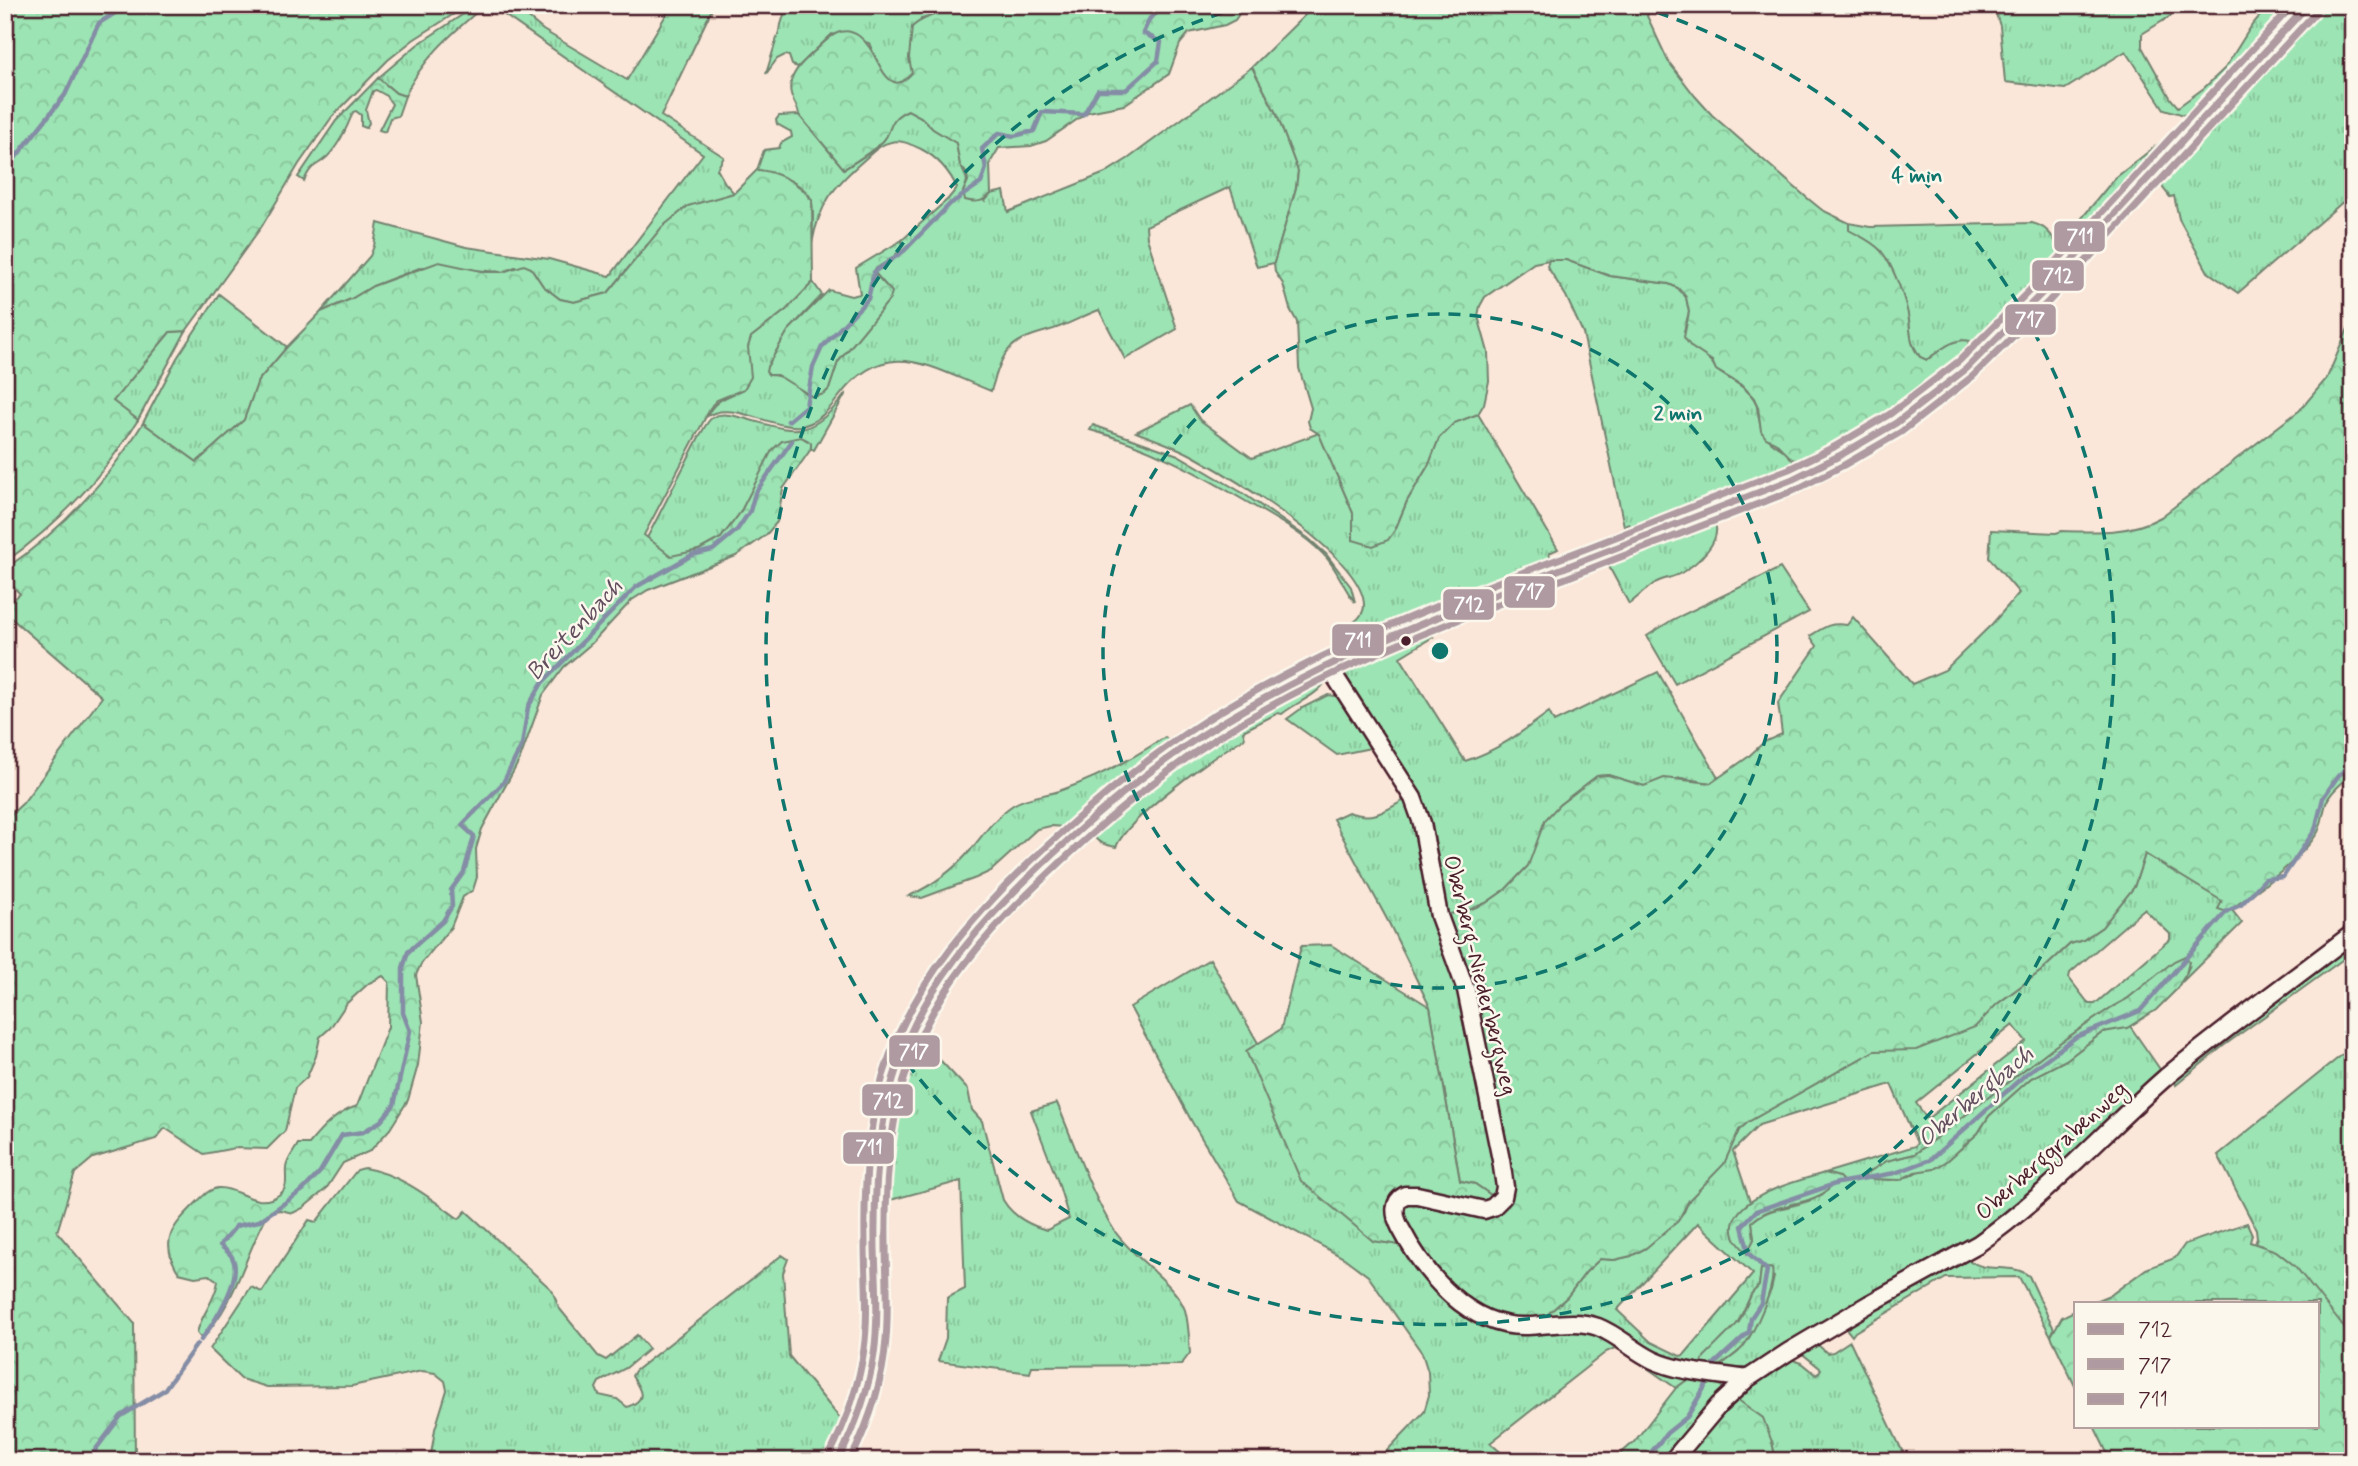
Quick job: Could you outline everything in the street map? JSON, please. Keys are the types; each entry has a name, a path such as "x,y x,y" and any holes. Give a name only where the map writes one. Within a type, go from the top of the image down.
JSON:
{"main road":[{"path":"838,1461 863,1402 874,1353 877,1310 877,1166 883,1119 894,1077 906,1042 935,988 964,949 1020,886 1095,817 1143,778 1209,731 1327,664 1419,622 1793,479 1896,423 1966,369 2012,323 2308,5"}],"street":[{"name":"Oberberg-Niederbergweg","path":"1327,664 1418,809 1426,838 1439,916 1466,990 1505,1187 1500,1202 1493,1208 1484,1210 1433,1198 1405,1195 1395,1206 1399,1226 1433,1274 1455,1299 1476,1315 1508,1326 1575,1323 1590,1325 1608,1332 1661,1364 1747,1379"},
{"name":"Oberberggrabenweg","path":"1672,1461 1719,1405 1747,1379 1800,1345 1998,1230 2167,1077 2353,933"}],"green space":[{"path":"5,5 468,5 413,40 388,60 332,117 299,164 262,226 186,331 170,332 113,401 138,420 124,441 79,498 44,532 5,562"},
{"path":"477,5 485,5 430,58 405,96 396,93 378,78 417,45"},
{"path":"490,5 513,5 543,30 627,80 672,5 714,5 661,116 724,157 717,169 734,193 722,197 647,245 608,293 574,302 560,299 543,286 531,268 515,267 503,272 422,267 373,286 321,312 370,256 378,223 466,247 549,259 610,276 703,154"},
{"path":"787,5 946,5 937,15 921,19 909,58 913,74 898,83 884,74 869,43 832,34 798,67 792,65 789,56 785,55 777,59 766,74"},
{"path":"946,5 1245,5 1235,20 1225,25 1189,33 1180,44 1169,74 1124,105 1088,112 1046,141 1031,146 999,148 990,163 991,194 976,202 965,200 963,192 968,181 967,174 960,165 956,143 933,129 921,117 908,110 901,114 881,143 844,169 799,115 791,94 791,80 798,68 826,40 847,31 865,41 889,79 897,83 904,81 912,73 909,58 912,27"},
{"path":"1315,5 1652,5 1647,16 1668,61 1712,115 1822,210 1849,223 1849,230 1881,251 1899,284 1908,313 1913,344 1920,357 1927,360 1958,341 1970,341 1968,346 1944,368 1934,384 1907,398 1900,413 1816,462 1803,462 1792,459 1775,442 1766,438 1761,431 1758,407 1743,386 1716,370 1712,361 1691,347 1684,337 1689,312 1686,297 1678,288 1669,284 1610,276 1566,260 1534,263 1485,297 1480,306 1478,316 1488,352 1489,381 1484,404 1478,414 1454,423 1439,438 1429,464 1388,540 1373,546 1353,540 1353,513 1319,434 1310,428 1308,421 1311,408 1299,368 1297,322 1283,284 1275,272 1274,263 1296,188 1298,171 1277,115 1252,67"},
{"path":"1993,5 2188,5 2142,34 2142,47 2178,107 2225,68 2252,25 2269,5 2300,5 2207,102 2184,115 2164,109 2126,51 2065,89 2005,82 2000,26"},
{"path":"2322,5 2353,5 2353,193 2238,293 2208,272 2179,219 2174,196 2170,197 2163,188 2161,178"},
{"path":"1252,67 1277,115 1298,171 1296,188 1274,263 1257,267 1230,187 1146,226 1147,238 1177,329 1125,359 1099,310 1014,345 1003,358 991,391 929,366 892,361 874,366 856,378 826,412 806,425 788,426 727,411 706,417 718,402 744,389 751,337 786,310 813,282 822,295 788,331 767,367 769,375 790,381 807,395 824,394 829,389 838,362 890,298 888,288 875,273 875,269 894,256 903,245 902,240 957,188 951,176 927,152 903,142 887,143 853,169 836,187 819,218 812,244 813,208 808,193 787,179 757,170 764,150 779,148 781,143 792,137 791,132 777,124 779,116 799,115 844,169 879,145 896,117 908,110 956,143 960,163 967,178 963,192 985,201 991,194 1004,191 1008,212 1105,173"},
{"path":"378,78 396,93 405,96 398,116 390,118 385,132 379,130 392,104 385,95 373,91 366,110 369,123 366,128 361,126 361,115 353,112 331,152 312,168 304,181 298,177 336,121"},
{"path":"2181,126 2182,130 2074,246 2067,243 2068,235 2114,179"},
{"path":"757,170 788,179 812,200 813,282 786,310 751,337 748,347 751,377 744,389 717,400 712,405 644,535 671,556 699,550 721,538 740,513 772,450 782,441 801,437 811,443 811,449 783,489 777,522 766,535 736,556 648,590 632,600 592,643 564,667 543,695 520,759 482,829 476,849 477,877 473,890 463,897 451,927 421,964 416,975 423,1022 418,1065 408,1100 390,1129 370,1151 343,1163 326,1189 303,1208 293,1213 280,1210 269,1212 232,1295 213,1325 201,1338 197,1333 199,1326 218,1281 209,1275 195,1277 179,1273 173,1262 169,1243 175,1227 201,1198 218,1188 263,1200 272,1199 283,1191 287,1165 298,1144 309,1144 330,1121 357,1106 388,1027 389,982 383,976 369,983 347,1003 330,1028 320,1037 307,1077 295,1088 285,1131 267,1149 235,1148 204,1154 165,1128 156,1139 93,1158 75,1173 57,1232 134,1323 135,1461 5,1461 5,820 23,803 102,697 11,618 5,607 20,594 5,577 5,569 45,538 82,504 114,465 143,423 197,462 244,420 258,381 321,312 373,286 439,262 486,272 503,272 524,265 531,268 543,286 560,299 574,302 608,293 662,227 688,206 734,193"},
{"path":"1849,223 1870,227 2032,223 2044,228 2052,236 2062,259 1962,365 1900,413 1904,401 1932,386 1943,369 1965,350 1948,345 1926,360 1920,357 1911,341 1909,320 1891,268 1880,250 1848,230"},
{"path":"902,240 903,245 898,253 875,269 875,274 892,292 890,299 838,362 829,389 824,394 813,397 777,375 769,375 766,372 788,331 829,290 851,296 860,294 856,268"},
{"path":"1549,260 1566,260 1610,276 1669,284 1678,288 1686,297 1689,312 1684,331 1718,371 1753,397 1761,428 1766,436 1780,448 1816,462 1635,531 1629,524 1624,526 1583,333 1566,296 1547,266"},
{"path":"219,294 287,347 258,381 244,420 197,462 143,423 177,358"},
{"path":"2353,317 2353,772 2329,797 2318,832 2300,855 2227,912 2218,909 2222,901 2145,854 2134,887 2102,927 2083,940 2070,944 2041,971 1997,1004 1975,1027 1916,1050 1874,1051 1748,1122 1739,1130 1724,1164 1689,1200 1678,1221 1646,1248 1631,1256 1614,1260 1600,1259 1567,1297 1540,1321 1509,1322 1458,1296 1408,1233 1401,1204 1403,1200 1503,1205 1442,915 1464,912 1486,903 1506,889 1528,866 1545,820 1559,805 1597,776 1608,775 1644,786 1664,778 1711,783 1764,742 1782,734 1778,703 1817,646 1810,636 1823,628 1836,624 1847,625 1853,617 1912,684 1945,670 2019,593 1989,558 1991,530 2056,533 2113,531 2149,523 2161,517 2300,410 2327,378"},
{"path":"186,331 138,420 112,402 170,332"},
{"path":"846,393 814,450 811,449 809,441 801,437 773,450 740,513 721,538 699,550 671,557 647,538 700,435 713,417 721,414 784,428 808,427 820,421"},
{"path":"1190,405 1200,420 1252,458 1319,433 1353,513 1353,540 1395,530 1407,501 1429,464 1439,438 1454,423 1478,414 1558,549 1549,553 1551,559 1548,564 1336,649 1333,645 1335,639 1359,617 1364,605 1358,586 1343,565 1294,521 1238,483 1188,453 1136,432"},
{"path":"1093,425 1178,455 1241,492 1308,538 1326,554 1351,587 1355,602 1327,559 1296,532 1171,460 1090,430"},
{"path":"1714,521 1715,536 1701,558 1681,573 1655,583 1629,604 1607,563"},
{"path":"1780,568 1809,612 1675,684 1647,636 1672,620"},
{"path":"1427,633 1433,637 1400,657 1465,761 1499,746 1549,712 1554,722 1658,672 1718,777 1711,783 1681,778 1644,786 1608,775 1597,776 1559,805 1528,866 1506,889 1486,903 1464,912 1442,915 1429,838 1340,672"},
{"path":"1323,678 1326,681 1312,695 1282,714 1278,713 1243,731 1245,738 1194,772 1154,804 1124,834 1116,847 1103,844 1095,838 1093,835 1096,830 1208,743"},
{"path":"1328,695 1340,697 1375,747 1337,755 1287,719"},
{"path":"1165,737 1171,742 1158,756 1073,823 1064,827 1037,829 991,871 976,878 922,898 909,896 956,865 1013,805 1087,780"},
{"path":"1408,798 1454,965 1497,1160 1498,1200 1475,1184 1460,1181 1430,1007 1333,819 1348,812 1373,815"},
{"path":"2145,854 2223,901 2227,912 2231,909 2242,923 2182,982 2189,967 2147,984 2112,1007 2051,1049 1915,1154 1887,1161 1864,1175 1866,1178 1890,1180 1910,1176 1920,1170 1934,1169 1978,1133 1989,1116 2031,1078 2066,1060 2103,1032 2130,1026 2164,1075 1996,1227 1761,1363 1746,1368 1717,1368 1738,1352 1750,1335 1771,1290 1774,1277 1761,1269 1759,1286 1752,1293 1735,1328 1701,1365 1675,1364 1611,1329 1540,1321 1567,1297 1600,1259 1614,1260 1631,1256 1646,1248 1684,1212 1689,1200 1723,1164 1739,1130 1748,1122 1874,1051 1997,1004 2041,971 2070,944 2083,940 2102,927 2134,887","holes":["2144,909 2170,934 2170,939 2095,1004 2089,1004 2069,978 2070,973","2013,1025 2026,1041 1927,1119 1916,1103","1891,1084 1917,1143 1915,1146 1825,1173 1839,1177 1842,1181 1812,1200 1760,1216 1752,1222 1754,1239 1747,1252 1745,1206 1750,1202 1733,1151 1759,1125","1698,1223 1753,1274 1684,1355 1680,1356 1651,1342 1617,1310"]},
{"path":"2353,939 2353,952 2222,1047 2176,1085 2174,1079"},
{"path":"1331,945 1430,1007 1460,1181 1475,1184 1498,1200 1492,1204 1398,1194 1407,1246 1373,1241 1301,1181 1246,1051 1281,1029 1301,946"},
{"path":"2185,956 2189,962 2186,974 2176,990 2156,1010 2127,1028 2103,1032 2066,1060 2031,1078 1989,1116 1978,1133 1947,1161 1934,1169 1915,1172 1900,1180 1870,1179 1864,1175 1887,1161 1915,1154 2051,1049 2127,999 2174,961"},
{"path":"1210,959 1258,1043 1247,1051 1373,1241 1407,1246 1452,1302 1583,1327 1694,1375 1676,1388 1617,1347 1606,1352 1490,1443 1511,1461 1377,1461 1424,1412 1429,1395 1428,1372 1422,1353 1368,1276 1344,1258 1239,1201 1192,1122 1130,1007"},
{"path":"927,1046 968,1090 972,1110 982,1121 1003,1200 1022,1220 1047,1230 1069,1219 1031,1111 1057,1103 1090,1184 1114,1230 1172,1290 1185,1310 1190,1353 1181,1365 1032,1366 1030,1373 938,1361 946,1338 947,1298 965,1289 961,1181 887,1201 891,1141 900,1096"},
{"path":"2353,1046 2353,1339 2320,1305 2320,1302 2317,1302 2262,1246 2255,1244 2256,1229 2218,1155"},
{"path":"364,1168 403,1181 459,1219 466,1211 552,1290 559,1308 598,1356 606,1360 637,1335 649,1349 626,1368 599,1382 596,1388 599,1395 617,1399 627,1407 638,1401 641,1394 632,1376 635,1371 782,1255 788,1259 783,1273 789,1356 848,1428 832,1461 430,1461 435,1429 447,1390 445,1381 435,1373 422,1371 352,1386 267,1387 241,1379 210,1349 251,1287 262,1292 309,1220 316,1222 357,1170"},
{"path":"1825,1173 1843,1181 1830,1185 1828,1190 1810,1199 1760,1216 1752,1222 1754,1239 1747,1253 1739,1245 1734,1236 1733,1223 1740,1211 1751,1201 1782,1186"},
{"path":"2247,1223 2252,1234 2250,1242 2276,1251 2295,1266 2353,1339 2353,1461 2111,1461 2095,1428 2320,1428 2320,1302 2092,1302 2112,1294 2146,1269 2175,1258 2185,1244"},
{"path":"1970,1256 1969,1260 1976,1264 2015,1270 2029,1276 2054,1329 2051,1336 2019,1277 1946,1278 1852,1336 1843,1325"},
{"path":"1770,1268 1771,1287 1753,1331 1743,1347 1717,1368 1701,1365 1704,1357 1739,1322 1752,1293 1759,1286 1761,1269"},
{"path":"2074,1311 2074,1384 2051,1336 2062,1317"},
{"path":"1817,1340 1818,1345 1827,1353 1850,1341 1907,1461 1776,1461 1772,1442 1734,1397 1787,1358 1802,1363 1817,1375 1821,1369 1799,1351"},
{"path":"1694,1375 1715,1378 1728,1392 1668,1461 1612,1461 1634,1442 1676,1388"},
{"path":"1734,1397 1763,1418 1776,1461 1677,1461"}],"waterway":[{"path":"5,164 12,162 65,95 99,23 115,13 120,5"},
{"name":"Breitenbach","path":"788,421 806,406 813,367 822,347 868,299 874,272 904,251 950,204 981,183 986,168 982,149 999,133 1014,136 1034,131 1042,112 1084,114 1098,90 1126,90 1158,61 1161,42 1143,33 1150,18 1168,5"},
{"name":"Breitenbach","path":"201,1340 226,1300 234,1276 232,1257 220,1245 236,1226 259,1221 303,1190 320,1172 342,1135 363,1132 381,1121 394,1105 410,1031 403,1013 403,968 408,952 443,921 452,906 451,890 464,872 474,836 462,825 503,783 522,745 528,707 542,683 636,587 692,555 713,550 737,530 750,511 755,493 792,441"},
{"name":"Oberbergbach","path":"1712,1369 1713,1365 1749,1332 1751,1318 1761,1303 1767,1270 1749,1254 1742,1226 1756,1211 1838,1183 1895,1173 1930,1160 2026,1074 2076,1037 2140,1011 2227,911 2241,905 2265,879 2283,877 2315,830 2323,798 2338,776 2353,762"},
{"name":"Breitenbach","path":"89,1461 121,1416 164,1390 197,1344"},
{"name":"Oberbergbach","path":"1644,1461 1667,1433 1687,1417 1710,1378"}],"transit line":[{"name":"711","path":"829,1456 851,1404 864,1349 867,1309 867,1171 872,1124 883,1077 902,1027 932,974 969,926 1010,881 1093,805 1158,753 1203,722 1291,672 1428,610 1789,469 1834,447 1890,414 1959,361 2033,287 2293,5"},
{"name":"712","path":"838,1461 861,1409 876,1341 877,1177 882,1130 892,1083 910,1034 938,983 974,936 1013,893 1054,853 1141,779 1210,730 1253,704 1434,618 1793,479 1896,423 1966,369 2041,294 2308,5"},
{"name":"717","path":"850,1461 874,1402 882,1371 887,1315 888,1175 902,1086 920,1037 948,987 984,941 1023,898 1146,788 1212,741 1296,692 1430,631 1797,489 1901,432 1973,376 2049,301 2316,12"}]}
